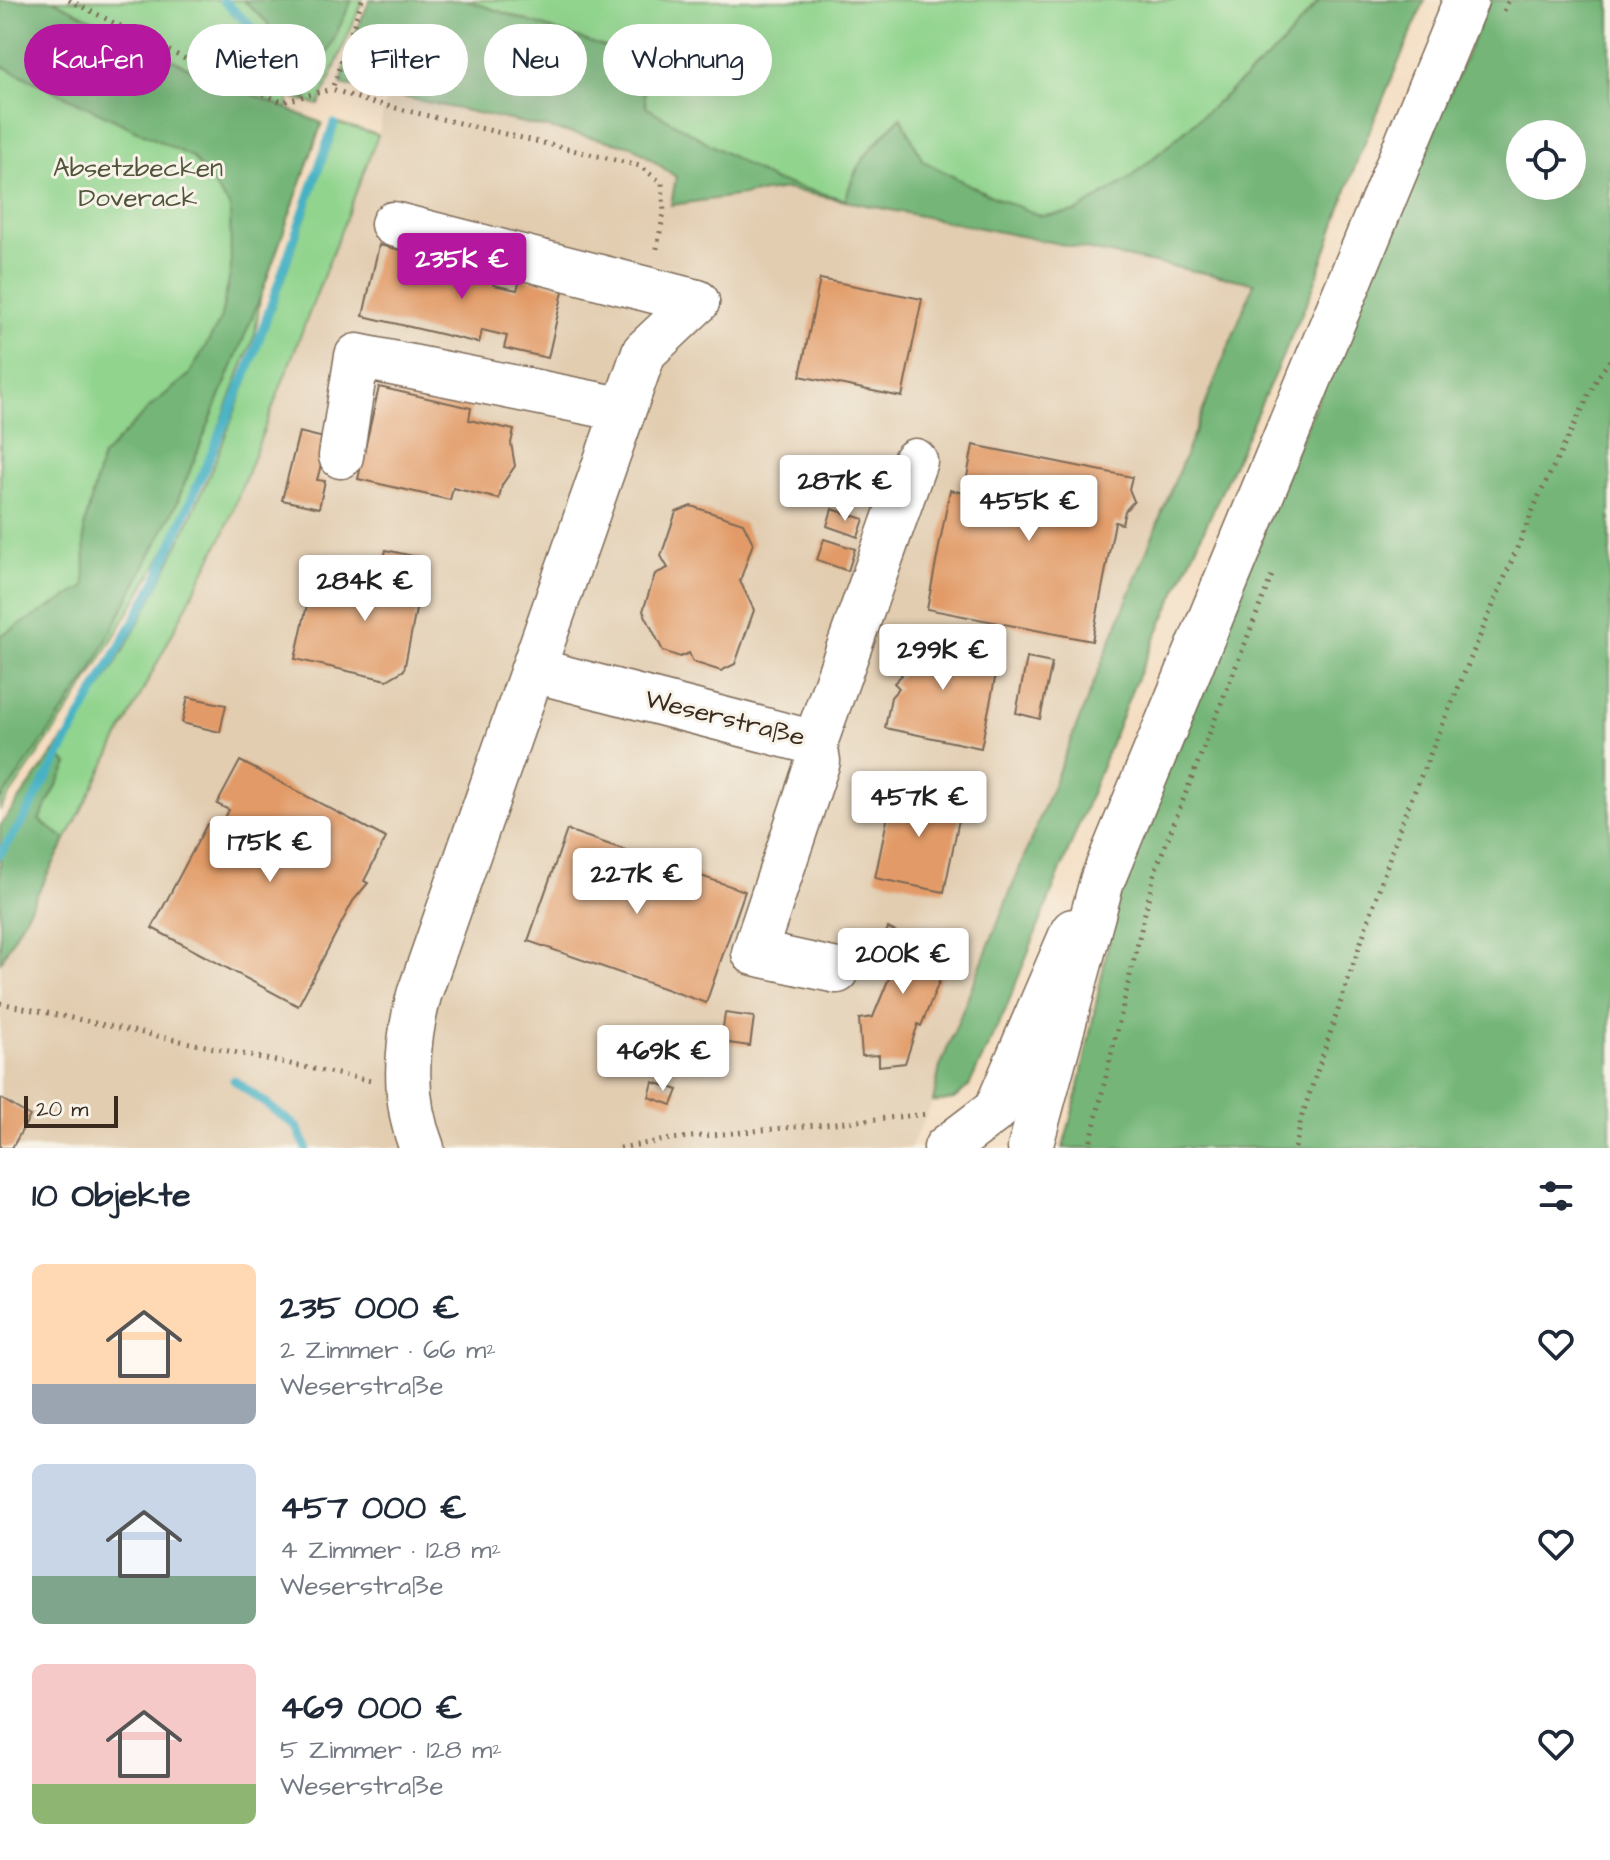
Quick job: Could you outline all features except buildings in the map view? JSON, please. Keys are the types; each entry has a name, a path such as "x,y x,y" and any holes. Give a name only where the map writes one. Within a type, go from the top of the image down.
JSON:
{"street":[{"path":"1030,1148 1102,881 1484,7"},
{"path":"393,224 697,302 644,352 621,409 419,995 408,1038 409,1081 416,1133 422,1148"},
{"path":"341,456 357,356 621,409"},
{"name":"Weserstraße","path":"533,670 815,743 915,461"},
{"path":"815,743 818,761 754,953 837,971"},
{"path":"943,1131 996,1110 1085,902 1102,881"}],"path":[{"path":"69,0 203,68 282,102 332,89 366,101 640,166 662,183 664,212 653,264"},
{"path":"332,89 362,0"},
{"path":"1484,7 1509,0"},
{"path":"1295,1148 1315,1075 1402,821 1539,496 1598,377 1610,360"},
{"path":"1089,1148 1155,871 1277,563"},
{"path":"0,1003 378,1082 409,1081"},
{"path":"620,1148 671,1139 943,1131"}],"shaded area":[{"path":"387,96 392,96 632,146 676,177 671,205 786,189 1254,283 940,1067 933,1102 910,1148 0,1148 0,963 224,533 378,135"}],"green space":[{"name":"Absetzbecken Doverack","path":"0,0 363,0 353,24 342,24 342,50 326,88 326,24 187,24 187,96 323,96 319,105 289,97 255,334 183,520 80,694 0,809"},
{"path":"0,0 53,0 101,24 24,24 24,76 0,65"},
{"path":"243,0 352,0 326,56 326,24 269,24"},
{"path":"370,0 466,0 537,24 484,24 484,96 587,96 587,41 603,46 603,96 645,96 646,107 772,180 846,200 860,165 901,117 923,161 989,195 1041,216 1076,212 1129,179 1279,48 1320,0 1425,0 1358,158 1312,291 1134,685 1005,1011 969,1086 954,1099 933,1102 940,1067 1254,283 786,189 671,205 676,177 632,146 397,96 468,96 468,24 359,24"},
{"path":"466,0 1320,0 1279,48 1129,179 1076,212 1041,216 989,195 922,161 901,117 859,165 847,200 772,180 646,107 644,96 772,96 772,24 603,24 603,47 587,41 587,24 536,24"},
{"path":"1490,0 1610,0 1610,1148 1063,1148 1079,1087 1125,861 1265,522"},
{"path":"171,59 187,67 187,96 256,96 322,123 262,293 176,505 88,677 0,801 0,636 85,587 84,527 102,457 150,407 189,375 220,321 231,270 230,207 192,157 65,96 171,96"},
{"path":"338,123 378,135 224,533 66,840 39,820 68,764 54,752 104,683 176,549 236,410"},
{"path":"54,752 68,764 39,820 66,840 0,963 0,826"}],"waterway":[{"path":"223,0 248,24"},
{"path":"0,854 22,822 155,583 250,365 334,124"},
{"path":"234,1080 297,1127 306,1148"}]}
